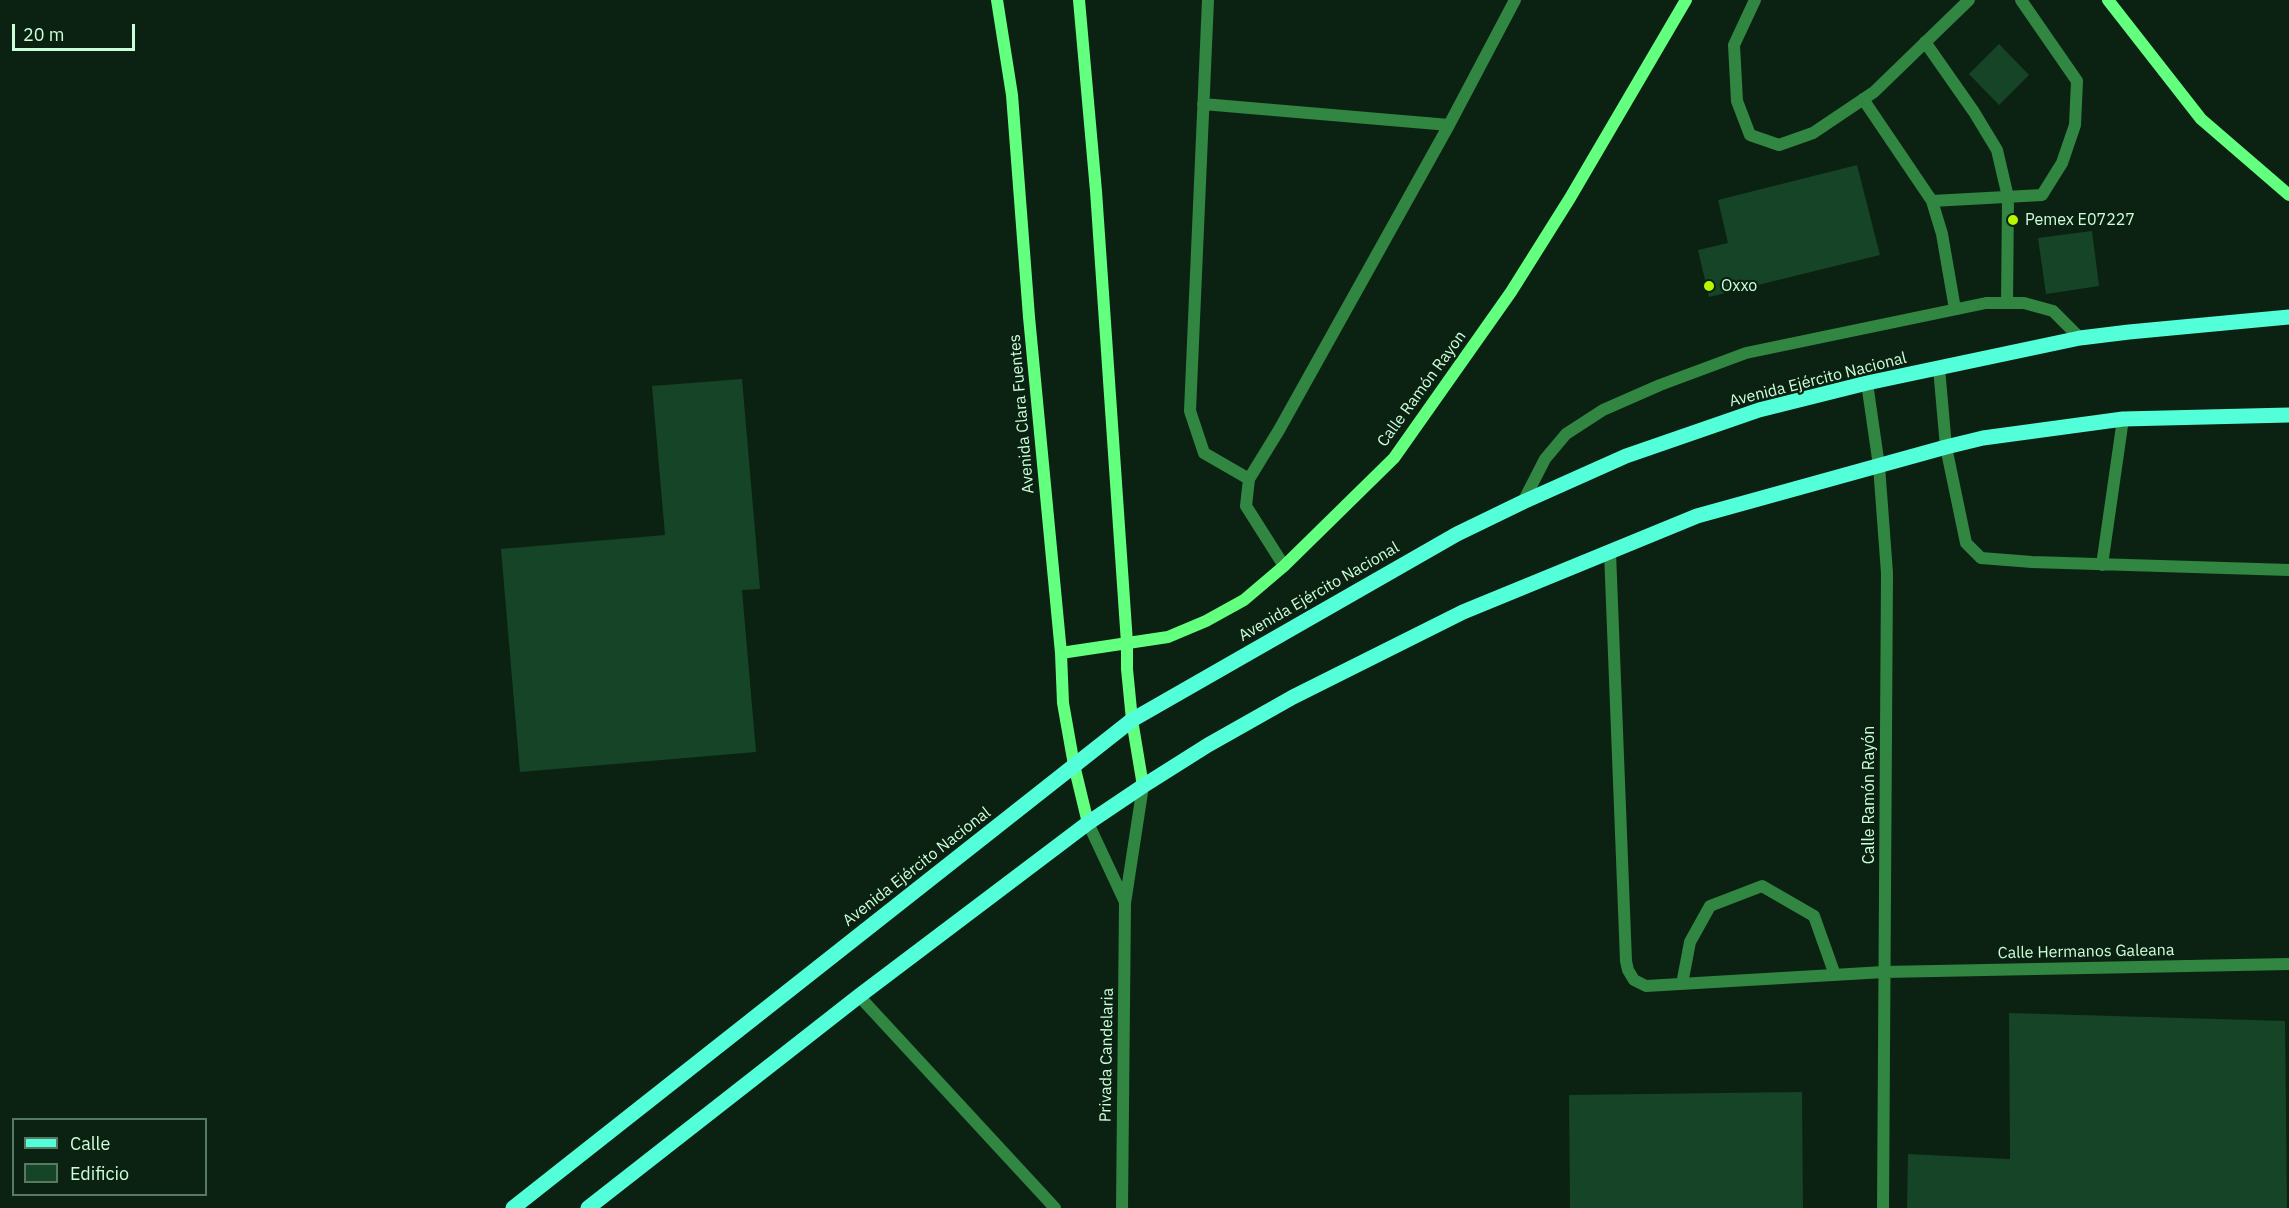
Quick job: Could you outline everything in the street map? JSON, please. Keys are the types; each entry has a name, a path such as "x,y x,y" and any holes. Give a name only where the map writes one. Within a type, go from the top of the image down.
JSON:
{"main road":[{"name":"Avenida Ejército Nacional","path":"513,1208 1132,720 1457,534 1626,456 1759,410 1867,383 2080,338 2289,317"},
{"path":"588,1208 859,996 1088,823 1208,745 1293,697 1463,612 1697,516 1983,438 2123,419 2289,415"}],"street":[{"name":"Avenida Clara Fuentes","path":"997,0 1012,95 1029,317 1061,653 1063,703 1074,765 1088,823"},
{"path":"1079,0 1096,191 1127,669 1132,720 1143,786"},
{"path":"1208,0 1190,411 1204,453 1249,479"},
{"path":"1284,566 1246,506 1249,479 1279,430 1449,125 1515,0"},
{"name":"Calle Ramón Rayon","path":"1061,653 1168,637 1206,621 1244,600 1284,566 1394,458 1516,283 1576,189 1686,0"},
{"path":"1755,0 1734,45 1737,101 1750,135 1779,145 1813,133 1874,92 1969,0"},
{"path":"1932,201 2042,195 2062,163 2075,125 2078,81 2021,0"},
{"path":"2108,0 2201,119 2289,195"},
{"path":"1925,42 1974,112 1996,150 2008,197 2007,303"},
{"path":"1863,99 1932,201 1942,234 1955,309"},
{"path":"1203,104 1449,125"},
{"path":"1523,502 1545,459 1566,434 1603,410 1660,385 1746,353 1986,303 2024,303 2053,311 2080,338"},
{"path":"1939,369 1946,447 1966,543 1981,558 2102,565 2289,570"},
{"name":"Calle Ramón Rayón","path":"1867,383 1879,466 1887,573 1883,1208"},
{"path":"2102,565 2123,419"},
{"name":"Calle Hermanos Galeana","path":"1610,552 1626,961 1634,980 1646,986 1884,972 2289,964"},
{"name":"Privada Candelaria","path":"1122,1208 1125,903 1143,786"},
{"name":"Privada Candelaria","path":"1088,823 1125,903"},
{"path":"1683,984 1690,942 1710,906 1762,886 1814,916 1835,975"},
{"path":"859,996 1054,1208"}],"building":[{"path":"1999,44 2029,75 1999,105 1969,74"},
{"path":"1857,165 1880,255 1709,297 1698,250 1728,243 1718,200"},
{"path":"2092,231 2099,286 2046,294 2038,238"},
{"path":"742,379 760,589 742,590 756,752 520,772 501,549 665,535 652,386"},
{"path":"2009,1013 2285,1021 2287,1208 1907,1208 1908,1154 2010,1159"},
{"path":"1802,1092 1803,1208 1570,1208 1569,1095"}],"place":[{"name":"Pemex E07227","path":"2013,220"},
{"name":"Oxxo","path":"1709,286"}]}
